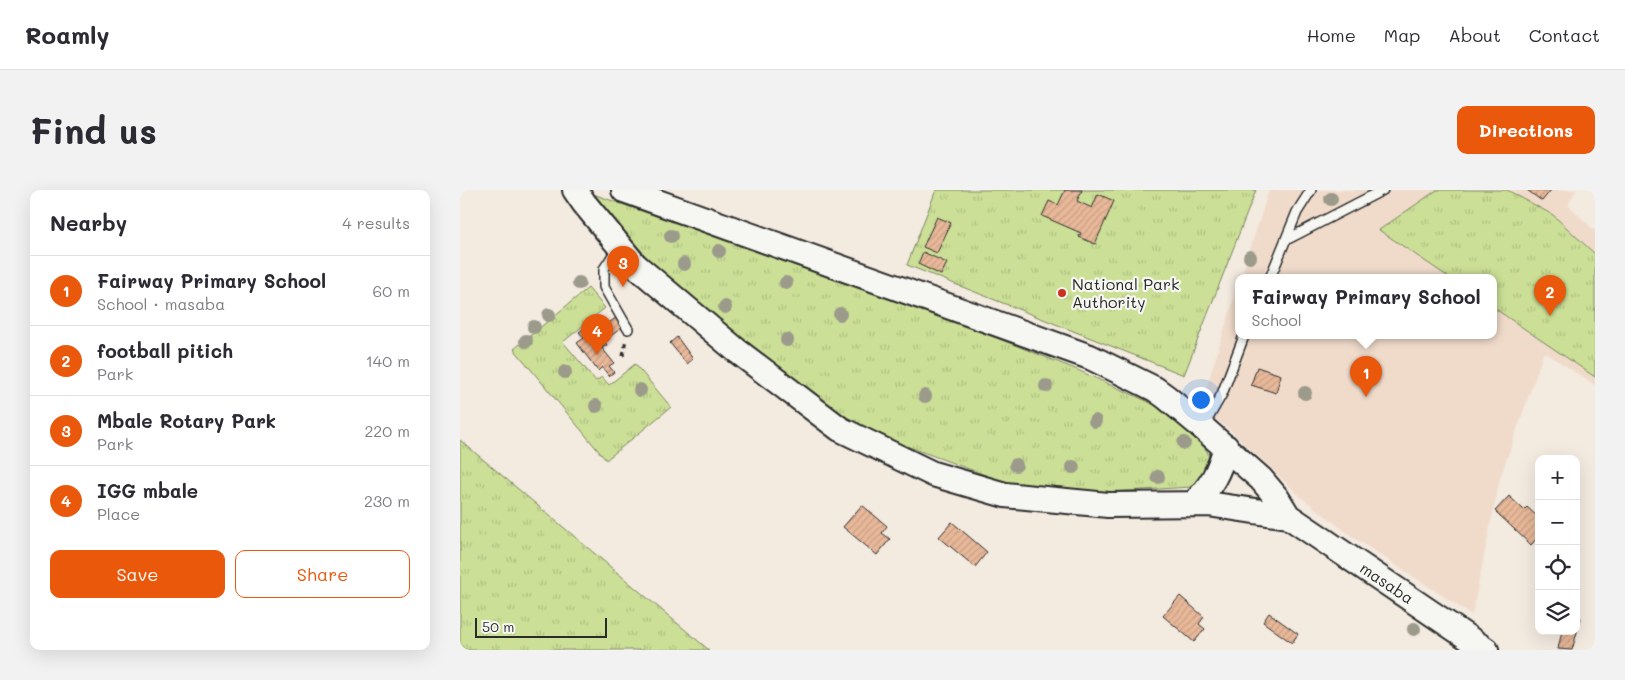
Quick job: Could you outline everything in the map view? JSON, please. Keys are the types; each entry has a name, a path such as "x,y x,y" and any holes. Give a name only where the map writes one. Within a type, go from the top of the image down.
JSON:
{"street":[{"path":"575,190 635,265 736,350 840,430 933,474 1005,495 1108,506 1194,504 1288,516"},
{"path":"624,190 1090,357 1155,389 1226,447 1261,479 1277,498 1288,516"},
{"path":"1194,504 1206,492 1214,480 1226,447"},
{"name":"masaba","path":"1288,516 1486,650"}],"lane":[{"path":"1272,274 1298,212 1312,190"},
{"path":"1286,240 1382,190"},
{"path":"620,246 604,269 604,287 628,329"},
{"path":"1202,427 1222,394 1243,339"}],"shaded area":[{"path":"1269,190 1576,190 1568,205 1595,231 1595,385 1544,352 1500,478 1472,615 1353,537 1302,498 1230,430 1200,408 1235,295 1235,339 1497,339 1497,274 1242,274"}],"green space":[{"path":"936,190 1256,190 1184,375 907,265"},
{"path":"1437,190 1507,190 1553,215 1595,254 1595,377 1497,310 1497,274 1444,274 1379,230"},
{"path":"590,193 918,307 1073,368 1160,407 1199,441 1207,451 1211,462 1207,477 1192,487 1042,496 847,424 748,349 652,263"},
{"path":"588,288 605,308 563,342 596,381 602,377 609,385 635,364 671,407 606,460 514,349"},
{"path":"460,440 709,650 460,650"}],"building":[{"path":"1065,190 1082,190 1077,201 1092,208 1098,194 1114,201 1095,244 1079,237 1081,233 1042,216 1049,201 1058,205"},
{"path":"1527,190 1551,190 1542,201"},
{"path":"937,217 951,223 937,253 923,247"},
{"path":"923,252 947,263 941,275 918,264"},
{"path":"617,317 623,327 609,337 602,328"},
{"path":"587,326 593,333 596,330 607,345 602,348 614,363 609,366 614,372 609,376 602,367 598,371 577,343 584,338 579,332"},
{"path":"677,337 693,359 687,364 670,343"},
{"path":"1257,367 1281,375 1276,393 1251,385"},
{"path":"1509,496 1524,510 1527,507 1535,514 1535,540 1531,545 1495,511"},
{"path":"862,505 887,526 882,533 890,539 877,555 843,527"},
{"path":"952,522 987,552 975,567 939,537"},
{"path":"1180,596 1204,617 1199,624 1205,629 1194,642 1163,616"},
{"path":"1269,613 1298,634 1292,643 1263,622"},
{"path":"1561,635 1576,635 1572,650 1558,649"}],"place":[{"name":"Mbale Rotary Park","path":"623,287"},
{"name":"National Park Authority","path":"1062,293"},
{"name":"football pitich","path":"1550,316"},
{"name":"IGG mbale","path":"597,355"},
{"name":"Fairway Primary School","path":"1366,397"}]}
